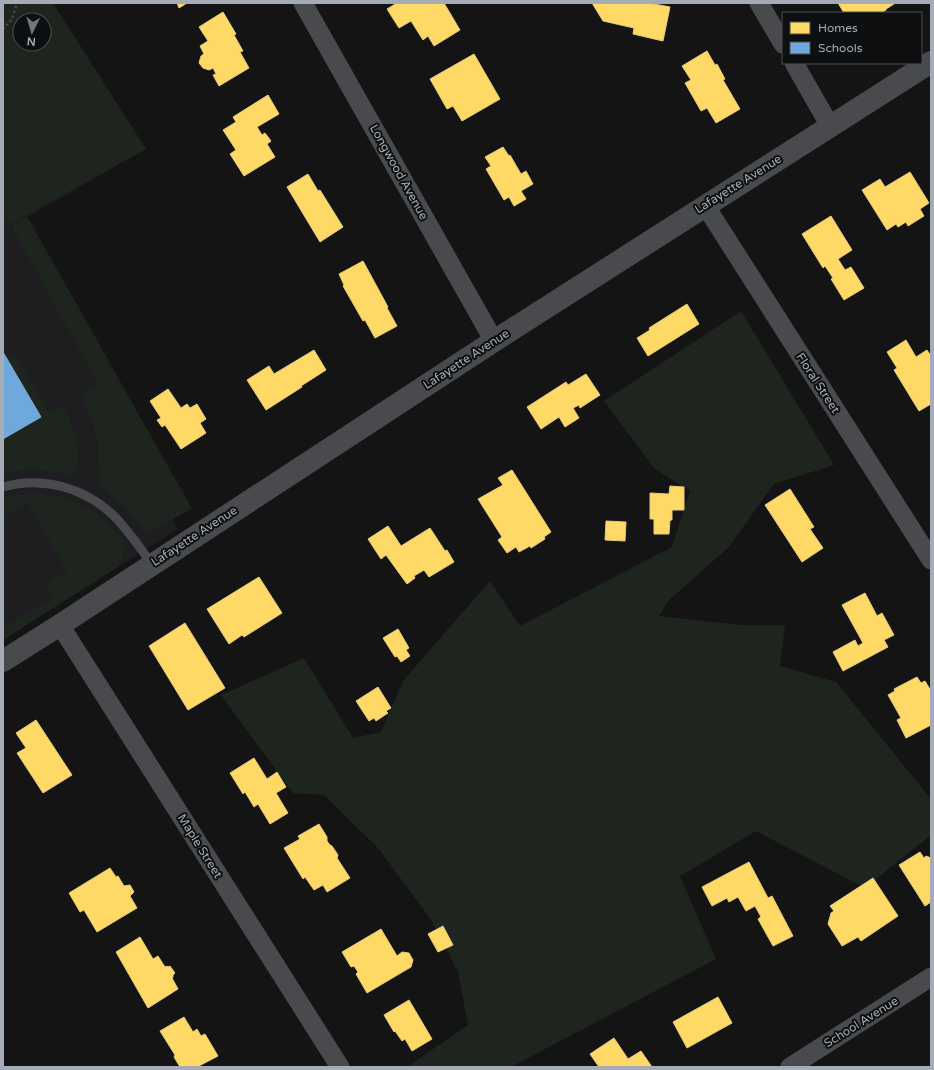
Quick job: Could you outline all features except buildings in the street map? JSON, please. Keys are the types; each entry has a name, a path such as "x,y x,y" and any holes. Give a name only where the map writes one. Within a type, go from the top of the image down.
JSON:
{"street":[{"name":"Longwood Avenue","path":"303,3 494,341"},
{"path":"759,3 782,42"},
{"name":"Lafayette Avenue","path":"3,661 494,341 931,62"},
{"path":"795,64 830,126"},
{"name":"Floral Street","path":"705,205 931,560"},
{"name":"Maple Street","path":"60,625 340,1067"},
{"name":"School Avenue","path":"790,1067 931,978"}],"lane":[{"path":"3,487 14,484 34,482 78,491 114,516 126,529 152,564"}],"path":[{"path":"3,29 12,19 17,3"}],"shaded area":[{"path":"3,3 50,3 146,149 11,226 178,529 3,640"},
{"path":"3,3 53,3 146,149 9,224 3,213"},
{"path":"27,216 192,509 152,530 145,531 142,529 126,507 100,484 98,443 93,422 83,400 84,392 98,384 11,226"},
{"path":"741,311 834,465 774,484 728,548 669,600 659,616 740,625 785,625 780,666 836,682 931,799 931,835 865,888 756,831 680,876 716,959 511,1067 407,1067 468,1025 458,972 430,918 378,848 324,795 293,793 221,695 304,658 353,738 381,732 403,681 490,581 520,626 672,547 690,491 655,469 604,401"},
{"path":"12,356 17,357 48,412 59,408 66,411 77,442 78,466 76,474 69,475 45,470 17,470 3,473 3,439 41,417 7,359"},
{"path":"27,493 56,496 69,499 80,504 102,519 112,529 123,543 124,554 117,567 3,640 3,627 53,599 47,585 67,572 28,503 3,516 3,497"}]}
